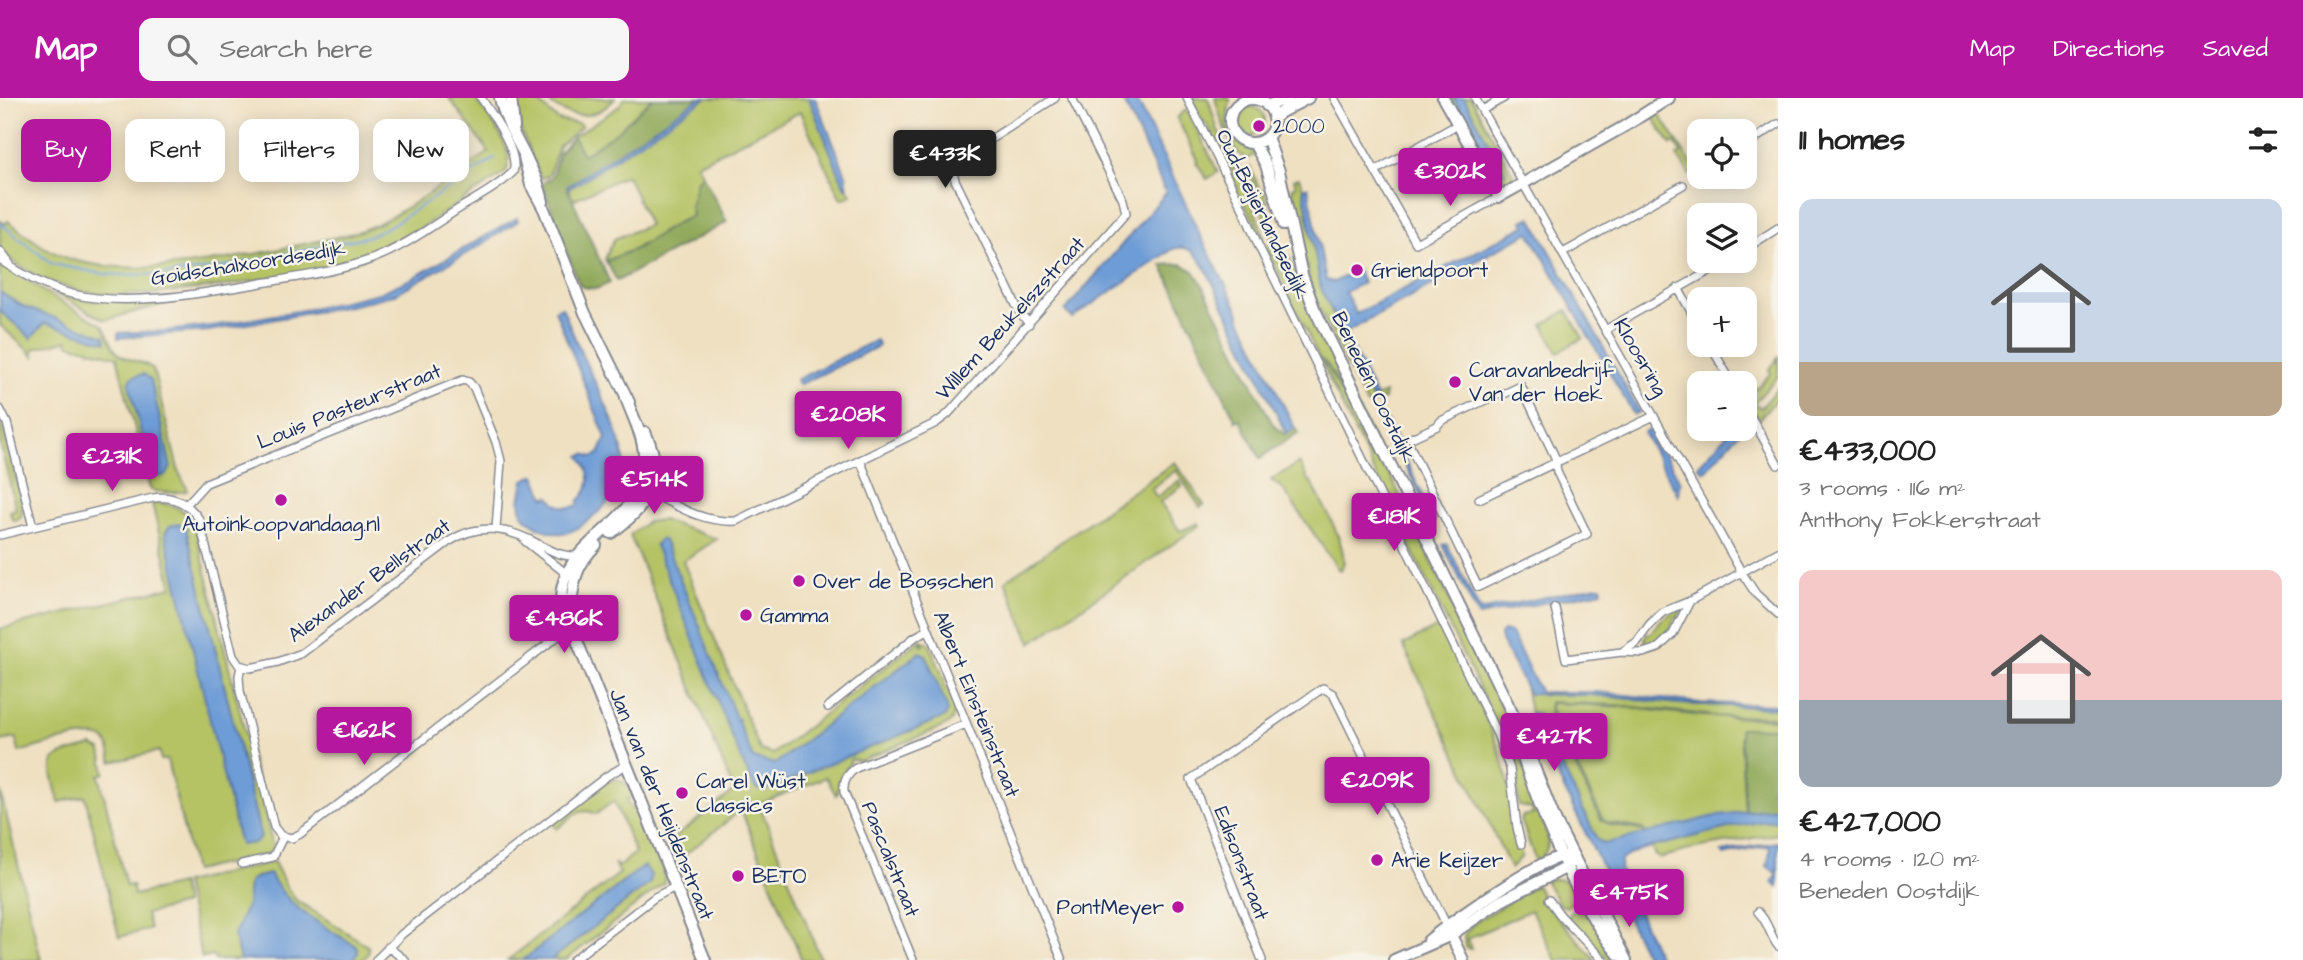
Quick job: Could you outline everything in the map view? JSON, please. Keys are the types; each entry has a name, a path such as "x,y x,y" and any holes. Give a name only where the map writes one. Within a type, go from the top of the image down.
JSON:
{"street":[{"name":"Goidschalxoordsedijk","path":"0,260 40,282 72,294 133,299 253,285 366,261 404,243 513,172 515,166 511,150 481,98"},
{"name":"Jan van der Heijdenstraat","path":"500,98 524,157 539,182 544,209 587,318 645,431 654,457 655,472 651,492 635,514 566,572 561,601 705,960"},
{"name":"Jan van der Heijdenstraat","path":"511,98 514,132"},
{"path":"1029,324 1019,312 955,180 953,166 1055,98"},
{"name":"Willem Beukelszstraat","path":"640,486 700,517 713,521 736,521 944,417 1126,213 1072,98"},
{"name":"Oud-Beijerlandsedijk","path":"1187,98 1501,743 1510,769 1521,844"},
{"path":"1268,106 1288,98"},
{"path":"1273,119 1308,98"},
{"path":"1334,98 1416,243 1625,126 1669,98"},
{"path":"1443,98 1499,197"},
{"name":"Kloosring","path":"1475,98 1742,573 1756,594 1778,614"},
{"path":"1482,110 1504,98"},
{"path":"1249,99 1261,101 1268,106 1273,119 1267,137 1254,143 1241,140 1232,130 1230,118 1235,102 1249,99"},
{"path":"1375,171 1458,124"},
{"path":"1757,137 1778,124"},
{"name":"Beneden Oostdijk","path":"1267,137 1277,166 1302,275"},
{"name":"Beneden Oostdijk","path":"1254,143 1266,165 1293,259 1318,316 1526,742 1570,862 1625,960"},
{"path":"1563,253 1684,185"},
{"path":"1757,241 1778,228"},
{"name":"Goidschalxoordsedijk","path":"0,251 12,267"},
{"path":"1605,330 1705,273"},
{"path":"1678,288 1687,304"},
{"name":"Louis Pasteurstraat","path":"187,505 206,483 463,380 474,388 500,454 502,473 496,529"},
{"path":"1521,386 1556,464 1557,472 1587,534 1478,587 1407,440 1521,386"},
{"name":"Jan van der Heijdenstraat","path":"570,626 572,587 578,562 633,501 640,486 644,451 626,397"},
{"path":"0,409 8,423 33,527"},
{"path":"1479,499 1654,416"},
{"path":"1757,427 1778,465"},
{"name":"Albert Einsteinstraat","path":"860,460 1062,960"},
{"path":"0,535 159,497 174,499 187,505 200,522 233,656 242,666 239,676 240,691 274,827 283,837 292,838 300,834 570,626"},
{"name":"Alexander Bellstraat","path":"242,666 253,668 274,663 306,650 452,539 472,530 496,529 529,539 578,562"},
{"name":"Alexander Bellstraat","path":"522,538 566,572"},
{"path":"1622,652 1640,639 1660,614 1690,601 1778,552"},
{"path":"1555,608 1566,659 1622,652 1650,652 1671,637 1690,601"},
{"path":"828,707 928,630"},
{"path":"1640,639 1643,647 1650,652"},
{"name":"Edisonstraat","path":"1262,960 1191,779 1319,689 1327,689 1333,694 1449,930"},
{"name":"Beneden Oostdijk","path":"1507,703 1541,811 1561,855"},
{"name":"Pascalstraat","path":"913,960 844,792 845,781 856,768 966,724"},
{"path":"376,960 388,947 607,776 626,765"},
{"path":"242,864 274,856 283,837"},
{"path":"1394,960 1449,930 1529,872 1561,855 1570,862 1449,930"},
{"path":"573,960 655,897 675,887"},
{"path":"1549,900 1603,960"},
{"path":"1758,912 1768,922 1771,937 1778,946"},
{"path":"1449,930 1463,960"},
{"path":"388,947 405,960"}],"green space":[{"path":"449,98 475,98 481,105 504,143 508,154 506,172 404,239 363,259 224,286 119,295 83,292 42,279 15,263 0,249 0,220 5,224 8,221 40,245 67,258 103,266 131,268 217,261 358,232 406,208 446,182 469,182 469,166 489,152 469,125 469,119 465,119"},
{"path":"516,98 534,98 558,120 580,124 581,127 559,146 549,175 541,179 519,126"},
{"path":"545,98 615,98 598,111 580,115 562,111"},
{"path":"625,98 652,98 619,130 583,156 573,137 618,107"},
{"path":"652,98 700,98 567,187 610,283 596,289 582,287 542,184 552,177 559,153 573,137 583,155 619,130"},
{"path":"706,98 809,98 843,183 852,195 841,199 800,112 697,164 703,176 697,180 693,216 635,249 606,261 614,239 649,225 627,175 573,200 568,188"},
{"path":"1191,98 1208,98 1218,131 1239,167 1228,172 1211,139 1213,135"},
{"path":"1215,98 1230,98 1229,132 1237,141 1257,153 1247,159 1235,149 1226,132"},
{"path":"1447,98 1453,98 1498,176 1505,172 1464,98 1471,98 1513,174 1511,182 1505,186 1497,184"},
{"path":"1251,107 1261,111 1265,121 1261,131 1251,135 1241,131 1237,121 1241,111"},
{"path":"1187,109 1218,172 1207,179 1196,162 1198,160 1177,118"},
{"path":"1658,112 1687,157 1687,171 1677,156 1681,153 1675,143 1671,145 1652,116"},
{"path":"1250,167 1261,192 1264,191 1275,232 1269,233 1248,168"},
{"path":"1241,170 1263,234 1262,239 1229,175"},
{"path":"703,176 727,222 617,281 606,261 635,249 692,216 690,206 697,180"},
{"path":"1299,178 1303,187 1321,288 1373,398 1385,393 1384,399 1369,405 1366,404 1319,308 1311,286 1292,187 1296,186 1294,179"},
{"path":"1277,234 1277,250 1282,260 1289,257 1315,322 1356,408 1351,405 1327,364 1319,358 1267,249 1270,236"},
{"path":"0,263 101,324 118,353 153,369 179,473 188,490 169,492 150,489 117,357 69,344 68,340 33,349 34,356 0,325 0,311 31,338 23,306 0,292","holes":["144,374 151,473 129,383 132,377"]},
{"path":"1181,264 1194,271 1202,284 1272,423 1284,434 1295,428 1298,433 1260,458 1240,419 1236,421 1162,265"},
{"path":"51,291 96,301 183,299 105,320"},
{"path":"1567,310 1583,338 1558,352 1543,325"},
{"path":"1778,358 1778,376 1757,400 1757,388 1771,373 1769,370"},
{"path":"1321,362 1327,367 1351,409 1355,412 1359,410 1507,719 1548,837 1546,851 1536,862 1521,820 1523,816 1534,814 1532,809 1519,806 1515,775 1502,735"},
{"path":"1778,388 1778,397 1758,420 1757,405 1761,408"},
{"path":"0,417 23,509 16,521 12,519 10,511 16,509 0,443"},
{"path":"1175,462 1204,505 1200,507 1176,470 1151,489 1157,497 1179,481 1182,486 1160,502 1180,531 1199,523 1200,525 1031,643 1005,581"},
{"path":"1299,463 1339,539 1344,562 1339,570 1283,489 1271,480"},
{"path":"152,503 176,507 194,523 273,847 267,854 194,871 167,760 161,760 159,751 112,762 107,743 100,737 78,737 19,752 16,738 0,741 0,629 172,587","holes":["179,524 186,528 261,837 255,843 240,844 165,533 170,526"]},
{"path":"662,520 717,539 683,561 760,750 773,754 920,640 922,646 922,640 929,643 945,681 944,687 951,698 954,713 945,726 860,761 851,759 841,776 836,795 826,777 759,804 821,960 802,960 741,810 681,858 673,839 734,791 630,535 647,522"},
{"path":"1683,606 1659,645 1649,648 1645,641 1647,633 1650,634 1671,611"},
{"path":"1440,626 1483,712 1504,765 1515,833 1522,856 1511,869 1403,645"},
{"path":"1526,690 1533,694 1593,695 1680,704 1778,708 1778,717 1717,716 1617,705 1549,702 1549,712 1601,820 1610,825 1643,831 1645,835 1605,845 1597,839 1537,714 1530,714"},
{"path":"1551,703 1703,716 1778,719 1778,728 1740,728 1745,811 1647,834 1643,829 1603,820 1550,709"},
{"path":"1740,728 1778,728 1778,808 1745,811"},
{"path":"92,746 101,750 105,773 99,775 126,886 132,885 134,895 181,884 185,904 146,914 150,929 119,937 85,796 59,802 52,775 53,761 58,757"},
{"path":"616,779 625,783 632,792 633,796 626,800 632,810 638,808 665,874 664,883 566,960 551,960 650,883 651,875 644,866 523,960 508,960 620,873 614,863 618,867 635,853 614,801 596,814 585,811 575,814 557,829 553,824 607,782"},
{"path":"0,791 6,814 41,960 0,960"},
{"path":"1778,820 1778,834 1695,848 1660,858 1651,847 1741,824"},
{"path":"274,862 296,900 368,946 369,952 363,960 353,960 358,953 291,903 280,892 269,874 254,878 249,883 247,905 234,935 240,960 215,960 214,956 202,958 184,883"},
{"path":"1565,880 1575,889 1618,960 1608,960 1568,917 1576,907 1572,902 1566,907 1560,905 1545,881"},
{"path":"1536,885 1547,906 1596,960 1556,960 1531,910 1467,939 1471,949 1465,948 1464,935 1474,923"}],"water":[{"path":"700,98 706,98 582,181 567,187"},
{"path":"809,98 815,98 846,175 848,189 843,183"},
{"path":"1122,98 1134,98 1141,108 1295,428 1286,433 1206,269 1197,255 1189,249 1173,249 1072,318 1065,311 1166,193"},
{"path":"1453,98 1464,98 1505,172 1497,176"},
{"path":"1303,187 1308,187 1326,280 1334,282 1357,270 1363,283 1345,292 1356,314 1525,226 1523,221 1531,217 1640,413 1634,415 1529,232 1345,333 1376,397 1372,399 1321,288"},
{"path":"517,218 518,221 481,245 395,294 354,305 208,331 118,338 118,333 218,325 379,293 411,279"},
{"path":"0,292 22,306 105,336 106,342 45,323 31,338 0,311"},
{"path":"562,307 617,431 622,447 624,474 617,491 597,513 574,530 554,533 533,524 522,514 520,501 524,480 535,475 545,498 549,496 562,506 579,505 578,501 589,485 587,467 580,456 585,454 593,457 599,454 606,438 555,310"},
{"path":"876,340 879,346 799,385 796,380"},
{"path":"144,374 151,380 171,467 167,475 158,477 151,473 129,383 132,377"},
{"path":"1384,415 1435,520 1433,521 1381,417"},
{"path":"1651,430 1680,481 1678,495 1644,434 1645,431"},
{"path":"1721,441 1732,441 1704,472 1698,466"},
{"path":"179,524 186,528 261,837 255,843 240,845 165,533 170,526"},
{"path":"660,539 664,540 701,626 753,758 775,764 920,652 926,655 948,710 945,717 763,791 755,788 655,545"},
{"path":"1447,544 1480,611 1597,586 1601,586 1602,591 1478,616 1443,545"},
{"path":"1503,631 1511,633 1540,692 1596,692 1701,703 1778,705 1778,708 1680,704 1593,695 1529,694 1501,641 1500,634"},
{"path":"1531,713 1537,714 1597,839 1603,844 1719,815 1778,808 1778,820 1727,828 1648,848 1621,860 1620,870 1660,960 1648,960 1529,718"},
{"path":"1778,842 1778,874 1767,866 1771,848 1767,846 1724,855 1722,852"},
{"path":"644,866 651,875 650,883 551,960 523,960"},
{"path":"270,874 297,907 357,947 358,953 353,960 240,960 234,935 247,905 249,883 254,878"},
{"path":"1778,874 1778,887 1772,882"}],"waterway":[{"path":"0,223 52,264 122,275 171,274 218,268 370,236 495,158"}],"place":[{"name":"2000","path":"1259,126"},
{"name":"Griendpoort","path":"1357,270"},
{"name":"Caravanbedrijf Van der Hoek","path":"1455,382"},
{"name":"Autoinkoopvandaag.nl","path":"281,500"},
{"name":"Over de Bosschen","path":"799,581"},
{"name":"Gamma","path":"746,615"},
{"name":"Carel Wüst Classics","path":"682,793"},
{"name":"Arie Keijzer","path":"1377,860"},
{"name":"BETO","path":"738,876"},
{"name":"PontMeyer","path":"1178,907"}]}
